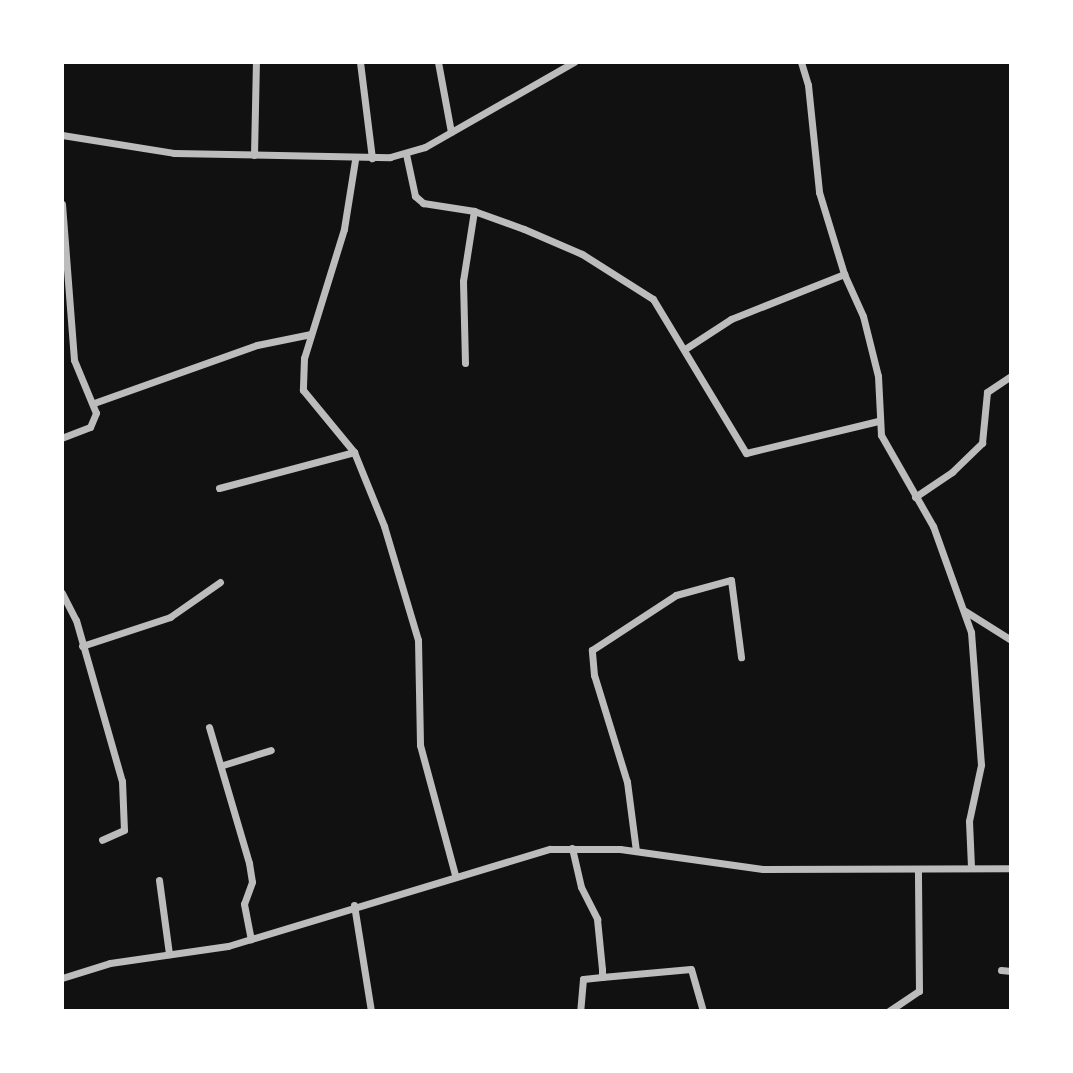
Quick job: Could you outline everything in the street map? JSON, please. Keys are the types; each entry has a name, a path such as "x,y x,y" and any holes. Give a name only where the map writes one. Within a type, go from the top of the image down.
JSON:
{"street":[{"path":"254,155 256,62"},
{"path":"360,62 372,158"},
{"path":"438,62 451,132"},
{"path":"62,135 174,153 355,160 406,154 574,62"},
{"path":"801,62 808,85 819,192 844,274 863,316 878,376 878,421 915,497 933,526 965,611 980,702 981,765 970,811 971,866"},
{"path":"406,154 415,196 423,203 474,211 568,247 624,278 653,299 752,455 878,421"},
{"path":"355,160 344,229 311,334 303,390 354,452 372,489 418,640 420,745 455,875"},
{"path":"62,204 74,360 96,413 90,427 62,438"},
{"path":"465,363 463,281 474,211"},
{"path":"685,349 731,319 844,274"},
{"path":"94,403 257,345 311,334"},
{"path":"915,497 952,472 982,443 987,392 1011,376"},
{"path":"219,488 354,452"},
{"path":"636,851 627,782 594,675 592,650 676,595 731,580 741,657"},
{"path":"82,646 170,617 220,582"},
{"path":"62,593 82,646 126,813 121,833 102,840"},
{"path":"965,611 1011,640"},
{"path":"209,727 223,765 249,863 252,882 244,904 251,939"},
{"path":"223,765 271,750"},
{"path":"572,848 581,887 597,919 602,977"},
{"path":"62,978 110,963 251,939 354,905 550,849 636,851 763,869 1011,868"},
{"path":"889,1011 919,991 918,870"},
{"path":"159,880 169,954"},
{"path":"354,905 371,1011"},
{"path":"580,1011 583,979 691,969 703,1011"},
{"path":"1001,970 1011,971"}]}
